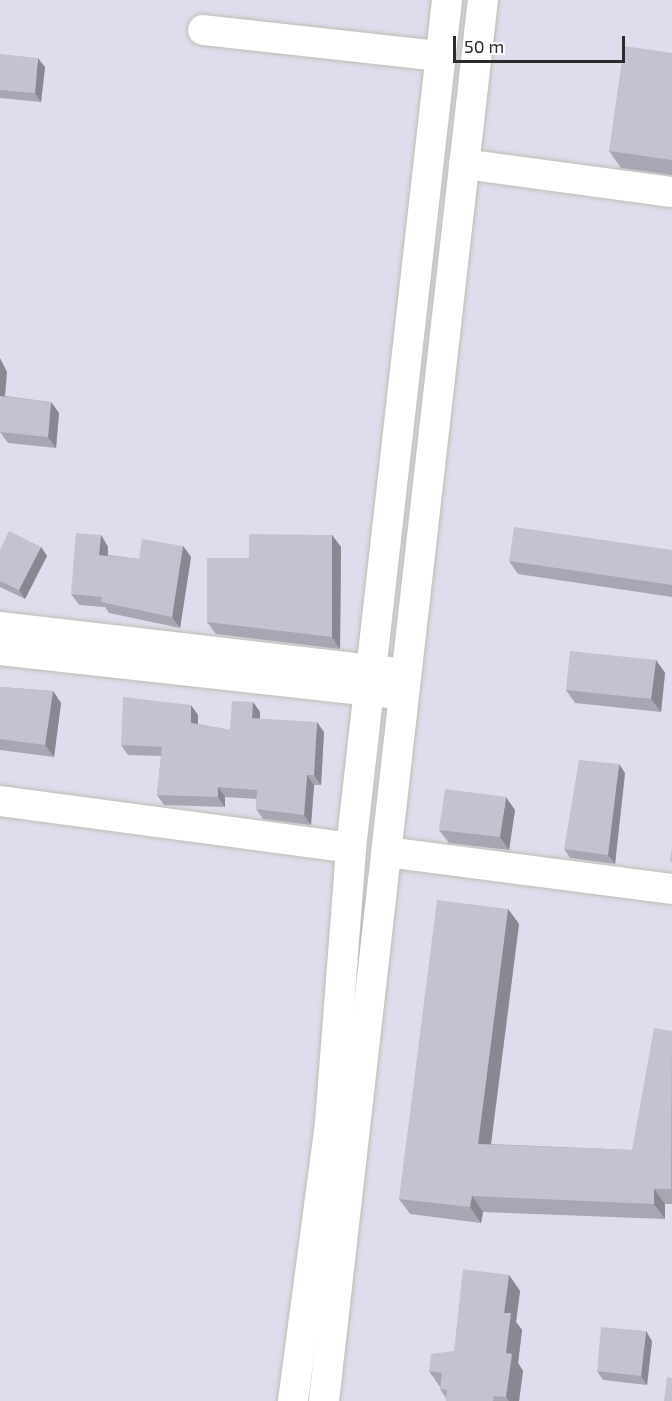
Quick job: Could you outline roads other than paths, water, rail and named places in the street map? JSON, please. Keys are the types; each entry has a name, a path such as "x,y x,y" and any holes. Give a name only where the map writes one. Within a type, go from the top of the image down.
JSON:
{"street":[{"path":"324,1401 344,1125 351,848 447,0"},
{"path":"293,1401 344,1125 387,852 403,684 483,0"},
{"path":"203,30 439,56"},
{"path":"464,164 672,192"},
{"path":"0,627 369,681"},
{"path":"0,650 403,684"},
{"path":"0,801 351,848"},
{"path":"387,852 672,889"}]}
